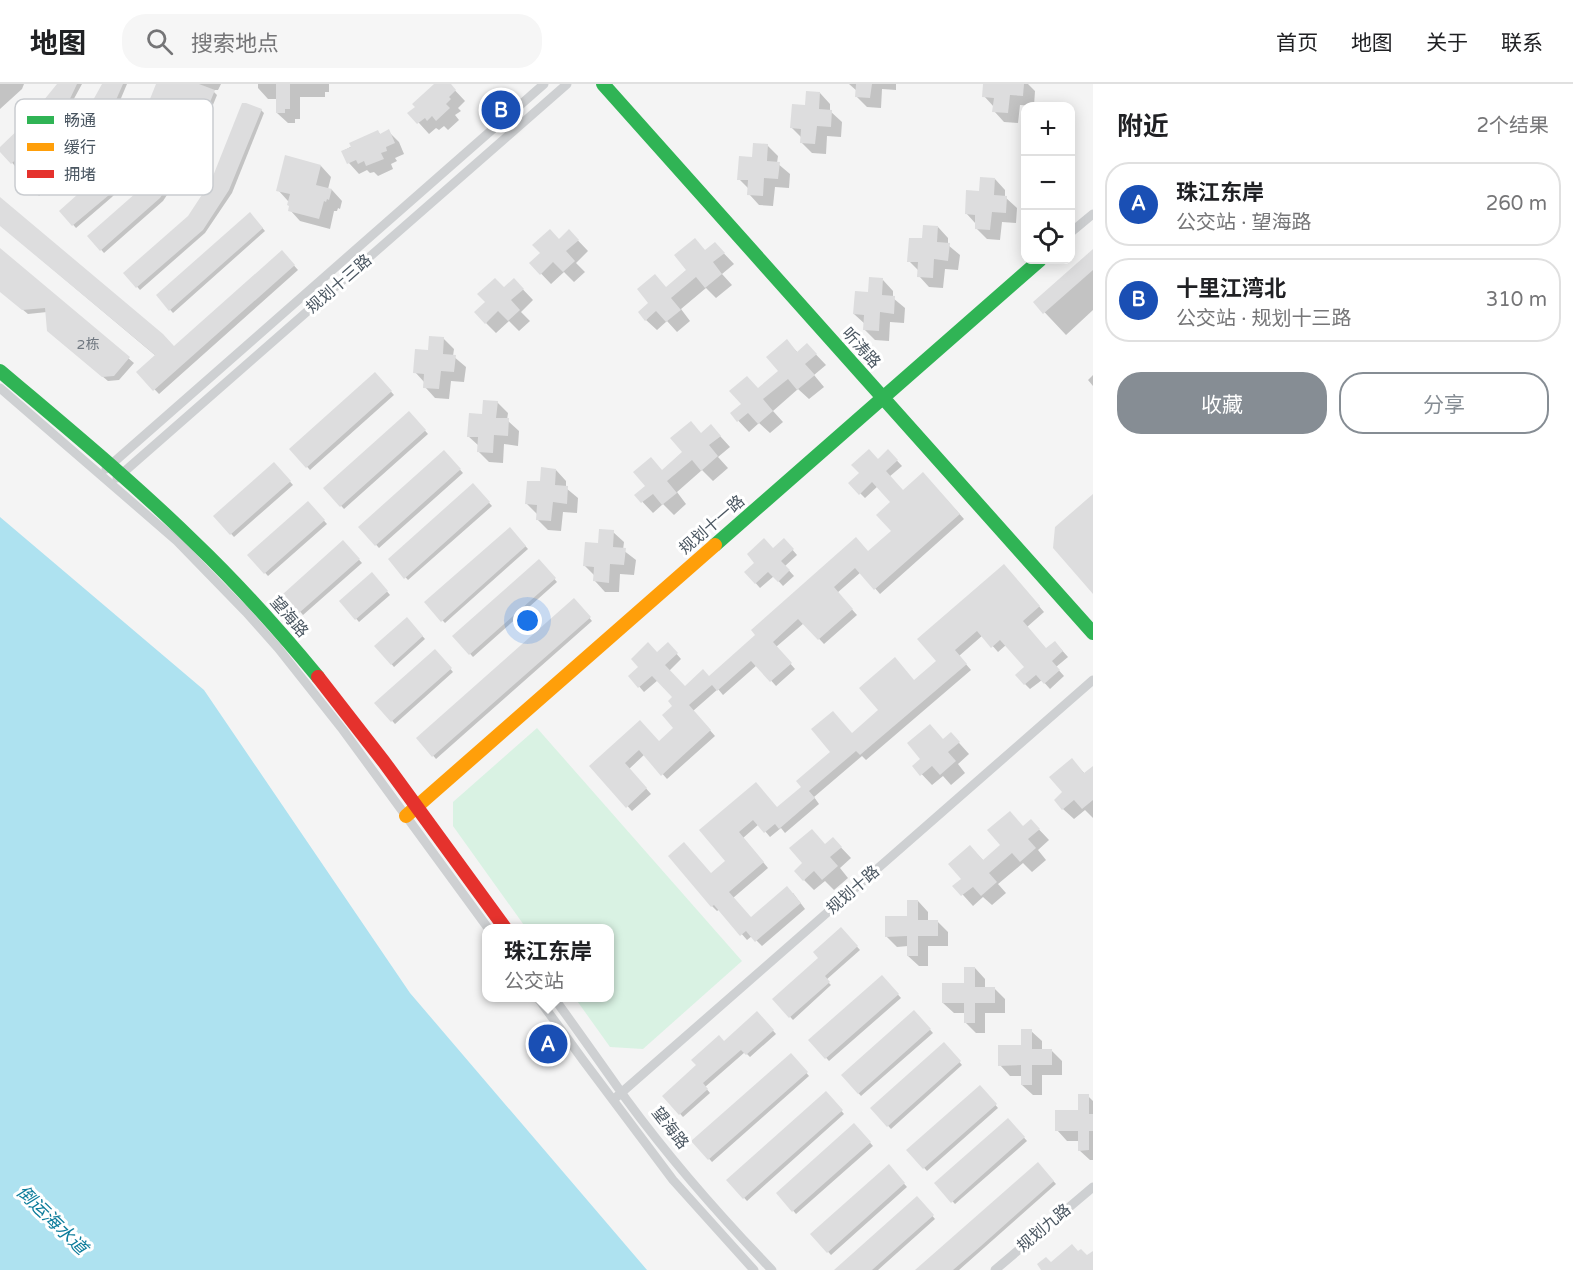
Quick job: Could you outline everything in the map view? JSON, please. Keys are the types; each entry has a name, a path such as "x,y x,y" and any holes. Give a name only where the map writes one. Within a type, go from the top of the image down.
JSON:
{"street":[{"name":"规划十三路","path":"105,470 544,84"},
{"name":"规划十三路","path":"116,479 567,84"},
{"name":"听涛路","path":"603,84 1093,633"},
{"path":"1075,230 1093,214"},
{"name":"规划十一路","path":"411,811 1036,264"},
{"name":"望海路","path":"0,370 105,470"},
{"name":"望海路","path":"0,388 116,479 153,503 218,565 281,632 323,682 485,924"},
{"name":"规划十路","path":"613,1100 1093,680"},
{"name":"望海路","path":"411,811 501,924"},
{"name":"望海路","path":"541,1002 673,1180 754,1270"},
{"name":"望海路","path":"557,1002 622,1092 710,1202 772,1270"},
{"name":"规划九路","path":"995,1270 1093,1187"}],"green space":[{"path":"537,728 742,961 643,1049 610,1047 578,1002 614,1002 614,924 523,924 453,826 453,802"}],"water":[{"name":"倒运海水道","path":"0,517 204,690 410,993 647,1270 0,1270"}],"building":[{"path":"57,84 77,84 70,99 45,99"},
{"path":"102,84 123,84 116,99 94,99"},
{"path":"156,84 199,84 215,90 211,99 150,99"},
{"path":"276,84 290,84 290,109 285,109 285,113 276,113"},
{"path":"434,84 451,84 456,90 446,104 450,108 436,121 432,116 427,121 425,118 417,124 407,113 415,107 412,104"},
{"path":"856,84 872,84 870,98 855,97"},
{"path":"983,84 1024,84 1023,96 1010,95 1008,113 992,112 994,98 982,97"},
{"path":"806,91 820,92 819,109 832,110 831,127 817,126 815,144 800,143 801,129 790,128 792,104 805,105"},
{"path":"242,103 262,109 229,190 203,230 136,288 123,273 188,216 202,195 213,195 213,176"},
{"path":"389,129 395,143 386,147 387,151 381,153 384,159 366,166 364,161 358,164 356,160 347,164 341,151 351,147 349,143 378,130 380,134"},
{"path":"15,133 15,160 11,164 0,152 0,147"},
{"path":"753,143 768,144 767,161 780,162 778,179 764,178 763,196 747,195 748,180 737,180 739,156 752,157"},
{"path":"285,155 321,165 316,185 332,189 329,200 324,201 319,219 288,211 290,194 276,191"},
{"path":"980,177 995,178 994,195 1007,196 1006,213 992,212 990,230 975,229 975,215 965,214 966,190 979,191"},
{"path":"77,195 109,195 72,226 59,211"},
{"path":"134,195 162,195 100,251 87,236"},
{"path":"0,197 163,334 174,346 282,250 295,265 153,391 136,372 155,355 0,226"},
{"path":"250,212 263,228 169,311 156,295"},
{"path":"923,225 938,226 937,242 950,243 948,261 934,259 933,278 917,277 918,262 907,262 909,238 922,238"},
{"path":"550,229 559,239 569,229 579,240 566,251 575,261 563,272 553,262 540,275 529,263 540,253 532,245"},
{"path":"695,238 705,250 715,242 725,253 713,262 722,274 705,288 696,277 671,298 681,310 666,322 656,311 645,321 638,312 648,303 637,289 655,274 666,287 686,270 674,255"},
{"path":"0,248 130,357 114,376 102,377 47,331 45,308 22,310 0,292"},
{"path":"1093,249 1093,270 1043,314 1033,302"},
{"path":"869,277 883,278 882,295 895,296 894,314 880,312 879,331 863,330 864,315 853,314 855,291 868,292"},
{"path":"495,278 504,287 514,278 524,289 511,300 520,310 508,321 498,311 485,324 474,312 485,302 477,294"},
{"path":"429,336 444,337 443,354 456,355 454,372 441,371 439,389 423,388 424,374 413,373 415,349 428,350"},
{"path":"787,339 797,352 807,343 817,354 805,364 815,375 797,390 788,379 763,399 773,411 758,424 748,413 737,422 730,413 741,404 729,391 747,376 758,388 778,371 766,357"},
{"path":"375,372 392,391 306,468 289,449"},
{"path":"483,400 498,401 496,418 509,418 508,436 494,435 493,453 477,452 478,437 467,437 469,413 482,414"},
{"path":"409,411 426,430 340,507 323,488"},
{"path":"691,421 701,433 711,424 721,436 709,445 718,456 701,471 692,460 667,481 677,493 662,505 653,494 641,503 634,495 645,486 633,472 651,457 662,470 682,452 670,438"},
{"path":"869,449 878,459 888,449 898,460 886,471 903,490 923,472 960,514 874,590 855,568 834,587 853,609 818,640 798,619 773,642 792,663 770,682 751,661 717,691 712,685 689,705 711,730 661,776 639,750 625,763 647,788 626,808 589,766 640,720 659,741 673,728 662,715 672,706 668,701 672,697 652,676 638,688 628,676 638,667 631,659 648,642 657,652 668,642 678,653 665,665 685,686 703,669 709,676 755,635 751,630 856,537 868,551 891,531 876,515 890,502 872,482 859,495 848,483 859,473 851,465"},
{"path":"444,450 461,469 375,546 358,527"},
{"path":"274,462 291,481 230,535 213,516"},
{"path":"541,467 556,469 555,485 568,486 567,504 553,502 551,521 536,520 537,505 525,504 527,481 540,481"},
{"path":"473,483 490,502 404,579 388,559"},
{"path":"1093,494 1093,594 1053,548 1055,527"},
{"path":"308,501 325,520 264,574 247,555"},
{"path":"510,527 526,546 441,622 424,602"},
{"path":"599,529 614,530 613,547 626,548 624,565 610,564 609,583 593,581 594,567 583,566 585,542 598,543"},
{"path":"764,538 773,548 784,538 794,549 781,561 790,570 778,582 768,572 755,584 744,572 754,563 747,554"},
{"path":"343,540 360,559 299,613 283,594"},
{"path":"539,559 556,578 469,655 452,636"},
{"path":"1004,564 1040,606 1023,621 1046,648 1055,641 1063,651 1052,661 1060,670 1044,684 1036,675 1024,685 1015,675 1024,667 1000,640 991,648 977,631 955,650 967,664 860,755 856,751 809,791 815,798 779,829 775,824 764,833 753,820 739,832 764,862 729,892 751,917 787,886 801,903 755,942 746,931 740,936 714,905 711,907 668,856 684,842 711,873 725,861 699,830 756,782 777,807 801,787 796,781 830,752 811,729 833,711 852,733 878,710 859,688 895,657 914,680 936,661 917,639"},
{"path":"372,572 388,591 355,620 339,601"},
{"path":"574,598 591,617 432,757 416,738"},
{"path":"407,617 423,636 391,665 374,646"},
{"path":"435,649 452,668 391,722 374,703"},
{"path":"930,724 943,739 951,732 960,742 948,752 956,761 940,775 932,766 920,776 912,766 920,759 907,743"},
{"path":"1072,758 1084,773 1093,766 1093,800 1082,809 1074,800 1062,810 1054,800 1062,792 1049,777"},
{"path":"1010,811 1023,826 1031,819 1040,829 1028,839 1036,848 1020,862 1012,853 989,873 997,882 981,896 973,887 961,896 952,886 961,879 948,864 970,845 983,860 1000,845 987,830"},
{"path":"812,829 825,844 833,837 842,847 830,857 838,866 822,880 814,871 803,881 794,871 802,863 789,848"},
{"path":"907,900 918,900 918,920 938,920 938,936 918,936 918,956 907,956 907,936 885,937 885,916 907,916"},
{"path":"841,927 858,946 825,976 830,982 789,1018 772,999 818,958 813,952"},
{"path":"964,967 975,967 975,987 995,987 995,1003 975,1003 975,1023 964,1023 964,1003 942,1003 942,983 964,983"},
{"path":"882,975 899,994 825,1059 808,1040"},
{"path":"914,1010 931,1029 858,1094 841,1075"},
{"path":"757,1011 774,1030 746,1055 741,1050 703,1083 708,1089 679,1115 662,1096 696,1065 691,1060 719,1035 724,1041"},
{"path":"1021,1029 1032,1029 1032,1049 1052,1049 1052,1065 1032,1065 1032,1085 1021,1085 1021,1065 998,1066 998,1045 1021,1045"},
{"path":"944,1042 961,1061 887,1127 870,1108"},
{"path":"791,1053 808,1072 708,1160 691,1141"},
{"path":"980,1085 997,1104 923,1169 906,1150"},
{"path":"826,1091 843,1110 743,1199 726,1180"},
{"path":"1078,1094 1089,1094 1089,1114 1093,1114 1093,1131 1089,1131 1089,1150 1078,1151 1078,1131 1055,1131 1055,1110 1078,1110"},
{"path":"1008,1118 1025,1137 951,1203 934,1183"},
{"path":"854,1123 871,1142 792,1212 776,1193"},
{"path":"1038,1162 1054,1181 981,1246 953,1270 915,1270"},
{"path":"889,1164 905,1183 827,1253 810,1234"},
{"path":"917,1196 934,1215 872,1270 834,1270"},
{"path":"1072,1244 1078,1251 1081,1249 1087,1255 1093,1251 1093,1270 1041,1270 1037,1264 1046,1257 1051,1262"}],"traffic: fast":[{"path":"603,84 1093,633"},
{"path":"715,545 1035,264"},
{"path":"0,371 172,520 243,591 318,677"}],"traffic: slow":[{"path":"406,816 715,545"}],"traffic: jam":[{"path":"318,677 384,762 502,924"}],"place":[{"name":"十里江湾北","path":"501,110"},
{"name":"珠江东岸","path":"548,1044"}]}
